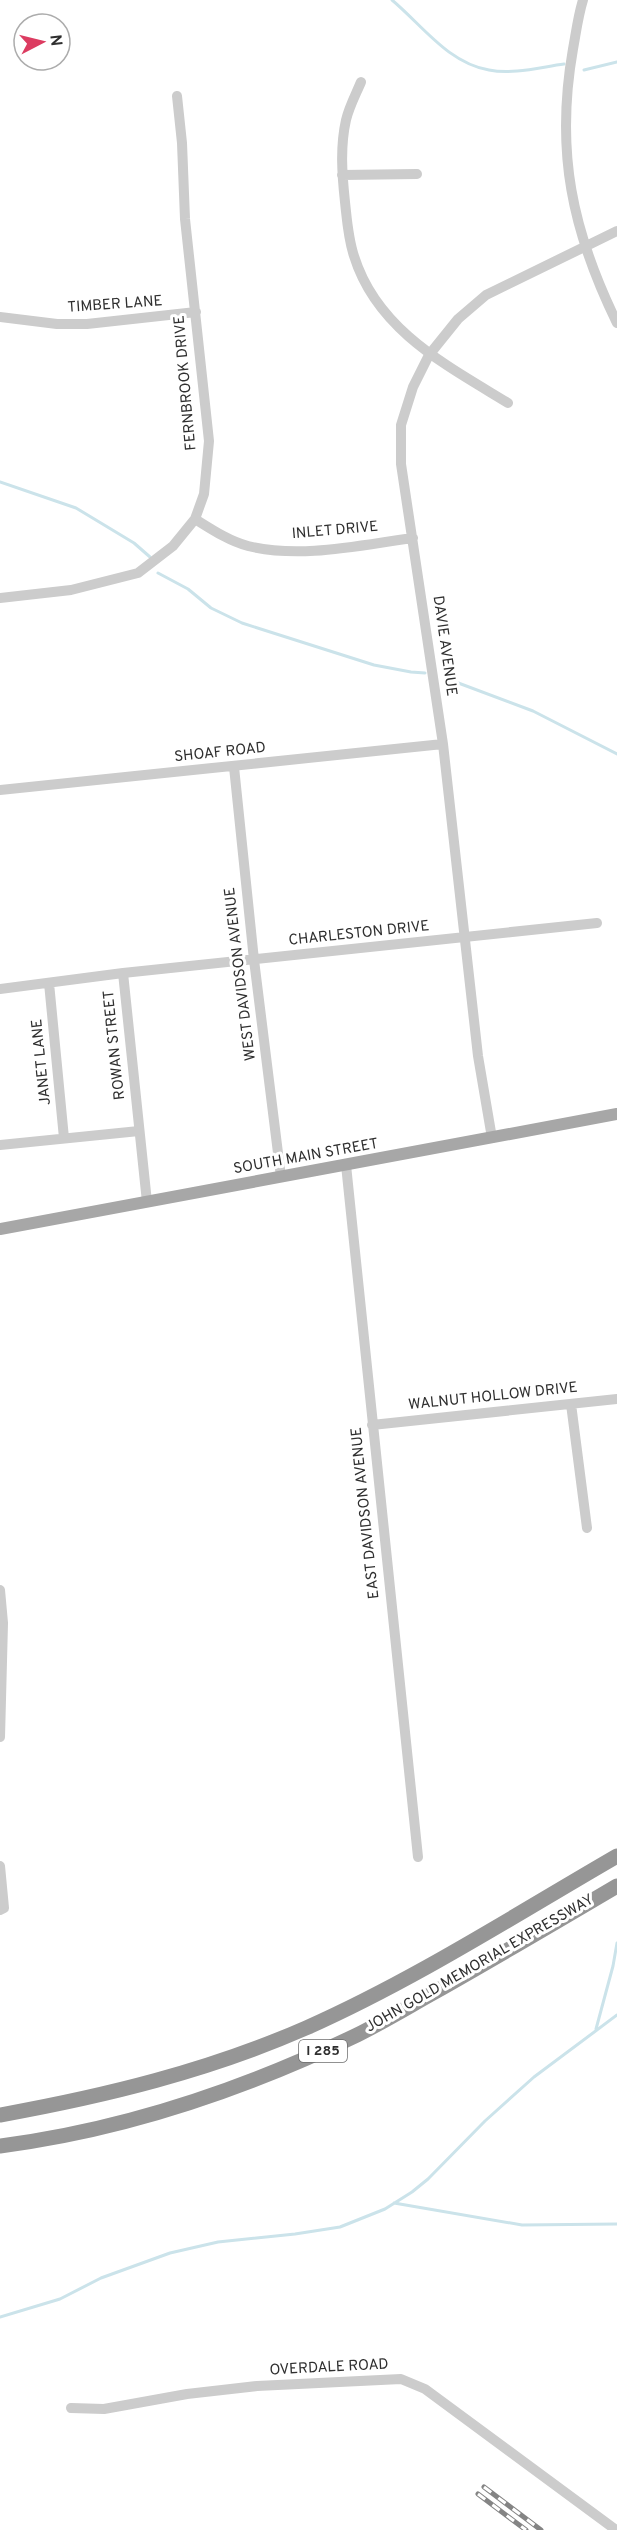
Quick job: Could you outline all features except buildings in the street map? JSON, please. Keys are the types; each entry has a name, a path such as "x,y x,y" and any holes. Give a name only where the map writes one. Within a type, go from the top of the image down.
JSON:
{"highway":[{"name":"JOHN GOLD MEMORIAL EXPRESSWAY","path":"0,2115 77,2101 156,2082 233,2058 306,2028 424,1967 617,1856"},
{"name":"JOHN GOLD MEMORIAL EXPRESSWAY","path":"0,2146 93,2129 164,2111 231,2089 296,2063 360,2033 617,1886"}],"main road":[{"name":"SOUTH MAIN STREET","path":"0,1229 617,1114"}],"street":[{"path":"583,0 570,64 566,132 570,188 592,270 617,323"},
{"path":"362,82 346,118 342,150 342,175 349,233 357,264 378,303 391,320 429,355 508,403"},
{"name":"FERNBROOK DRIVE","path":"0,598 71,590 138,573 168,552 195,519 204,494 208,441 184,208 182,143 177,96"},
{"path":"342,175 417,174"},
{"name":"DAVIE AVENUE","path":"492,1138 478,1056 443,744 401,464 401,425 413,387 429,355 459,319 486,295 617,231"},
{"name":"TIMBER LANE","path":"0,317 63,324 87,324 196,312"},
{"name":"INLET DRIVE","path":"195,519 220,534 248,546 295,552 413,538"},
{"name":"SHOAF ROAD","path":"0,790 443,744"},
{"name":"WEST DAVIDSON AVENUE","path":"234,767 254,960 281,1176"},
{"name":"CHARLESTON DRIVE","path":"123,973 597,922"},
{"name":"ROWAN STREET","path":"0,990 123,973 147,1202"},
{"name":"JANET LANE","path":"49,983 64,1138"},
{"path":"0,1144 138,1131"},
{"name":"EAST DAVIDSON AVENUE","path":"346,1165 418,1857"},
{"name":"WALNUT HOLLOW DRIVE","path":"372,1425 617,1399"},
{"path":"571,1404 587,1528"},
{"path":"0,1590 3,1623 0,1737"},
{"path":"0,1866 2,1909"},
{"name":"OVERDALE ROAD","path":"71,2408 104,2409 227,2389 401,2379 425,2389 616,2530"}],"waterway":[{"path":"392,0 436,42 461,60 474,66 508,72 564,64"},
{"path":"584,70 617,62"},
{"path":"0,482 76,508 134,543 150,557"},
{"path":"158,573 188,589 211,608 242,623 374,665 425,673"},
{"path":"445,678 533,711 617,754"},
{"path":"596,2029 617,1943"},
{"path":"0,2317 60,2299 101,2278 170,2253 218,2242 340,2227 385,2209 428,2179 485,2121 534,2077 617,2015"},
{"path":"394,2203 522,2225 617,2224"}],"railway":[{"path":"484,2487 541,2530"},
{"path":"478,2494 526,2530"}]}
